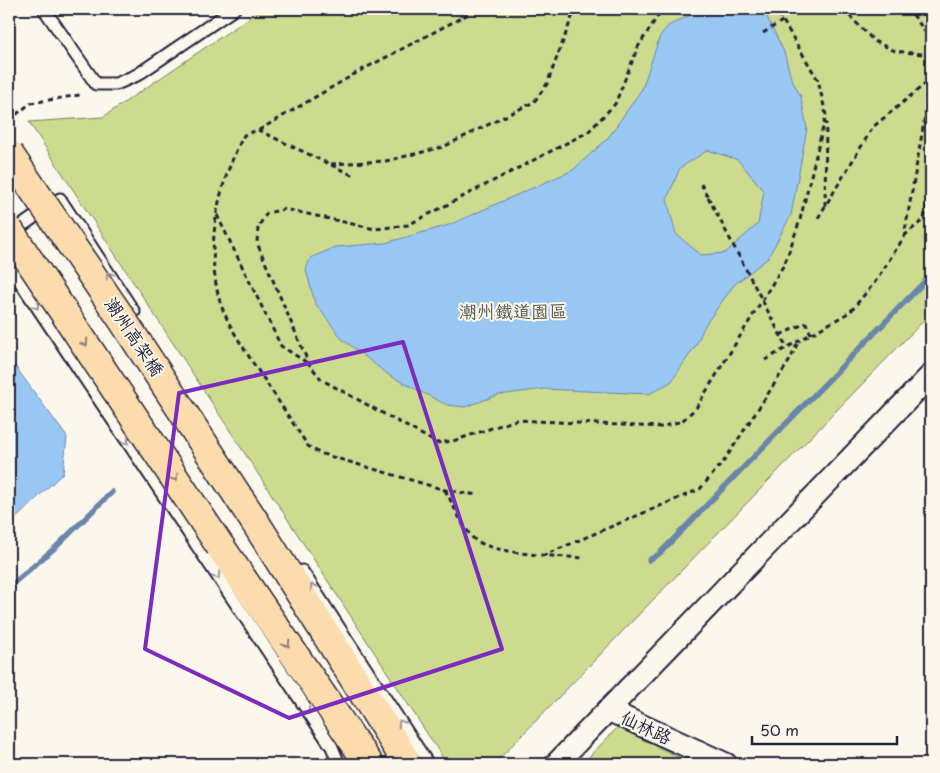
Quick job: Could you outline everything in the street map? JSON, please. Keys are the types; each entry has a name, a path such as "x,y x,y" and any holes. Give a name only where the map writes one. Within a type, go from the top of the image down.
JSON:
{"main road":[{"name":"潮州高架橋","path":"9,154 122,319 255,522 408,764"},
{"path":"9,230 220,546 369,764"}],"street":[{"path":"608,710 931,376"},
{"name":"仙林路","path":"556,764 608,710 726,764"}],"lane":[{"path":"44,9 96,84 116,84 137,75 234,9"},
{"path":"9,234 60,199 141,324"},
{"path":"9,265 332,747 339,764"},
{"path":"298,565 428,764"}],"path":[{"path":"477,495 445,490 319,452 308,446 232,330 219,298 215,258 216,212 231,160 244,135 258,130 358,72 478,9"},
{"path":"330,164 386,161 443,147 534,102 547,84 575,9"},
{"path":"667,9 659,14 638,47 615,104 588,132 408,225 375,229 285,209 267,213 258,227 257,243 309,364 322,380 437,443 453,441 516,420 661,427 682,421 696,408 784,263 800,220 826,115"},
{"path":"728,9 730,14"},
{"path":"776,9 818,80 826,115 825,206"},
{"path":"842,9 874,41 895,51 931,55"},
{"path":"906,9 914,16 931,40"},
{"path":"763,32 784,20"},
{"path":"818,218 873,127 931,80"},
{"path":"904,237 931,80"},
{"path":"9,120 31,103 79,95 96,84"},
{"path":"258,130 352,175"},
{"path":"765,360 850,312 875,282 904,237 924,219 931,180"},
{"path":"701,184 787,348"},
{"path":"216,212 281,346 309,364"},
{"path":"780,335 806,323 811,334"},
{"path":"542,556 700,489 724,461 790,360 799,340"},
{"path":"445,490 471,536 485,547 542,556 584,558"}],"highlighted area":[{"path":"403,342 502,649 289,718 145,649 179,393"}],"green space":[{"name":"潮州鐵道園區","path":"262,9 931,9 931,313 494,764 447,764 29,122 103,117"},
{"path":"618,727 692,764 582,764"}],"water":[{"path":"702,9 760,9 766,15 784,52 791,78 801,97 807,128 791,215 768,258 734,285 705,325 696,345 671,382 649,394 544,389 498,395 465,407 447,405 390,376 342,339 315,303 306,270 310,258 336,247 385,243 449,225 573,170 608,138 642,89 660,36 668,26","holes":["708,150 738,160 764,191 758,224 725,253 701,255 676,234 667,199 680,168"]},
{"path":"9,358 67,437 63,473 9,525"}],"waterway":[{"path":"649,560 659,554 931,275"},
{"path":"9,587 57,546 112,492"}]}
